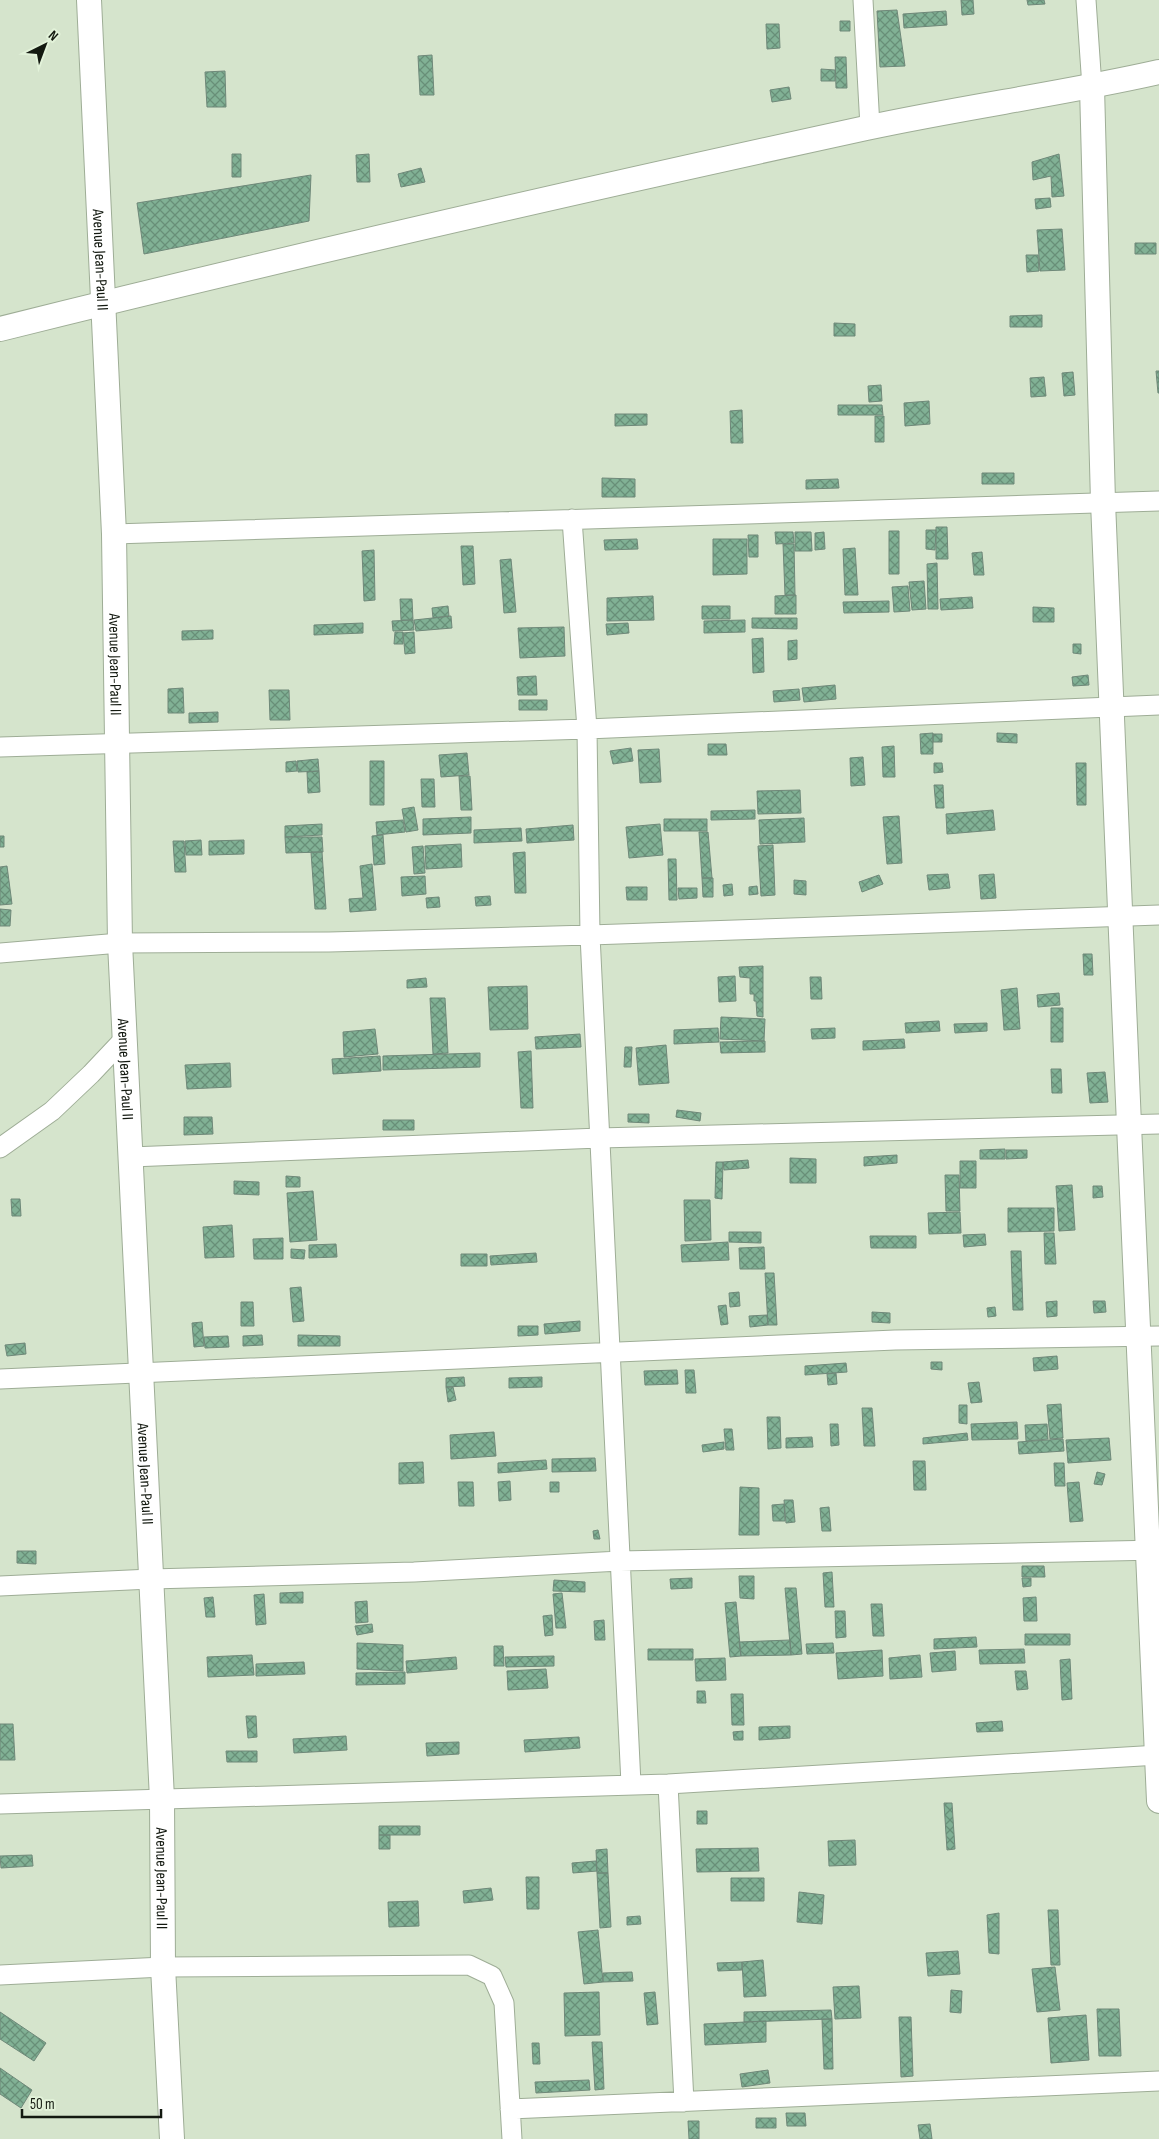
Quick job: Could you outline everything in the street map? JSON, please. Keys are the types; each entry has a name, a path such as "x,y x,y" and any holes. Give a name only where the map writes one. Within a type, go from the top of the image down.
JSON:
{"street":[{"name":"Avenue Jean-Paul II","path":"89,0 114,534 120,943 162,1799 163,1967 172,2139"},
{"path":"863,0 870,127"},
{"path":"1086,0 1092,87 1103,502 1128,1125 1149,1336 1159,1801"},
{"path":"0,328 281,259 870,127 1092,87 1159,72"},
{"path":"114,534 1159,501"},
{"path":"572,519 587,729 590,935 631,1784"},
{"path":"0,746 587,729 1159,705"},
{"path":"0,953 120,943 329,942 590,935 1159,915"},
{"path":"0,1148 52,1111 125,1038"},
{"path":"131,1157 599,1138 1159,1124"},
{"path":"0,1379 895,1340 1149,1336"},
{"path":"0,1586 151,1579 414,1572 620,1561 1153,1550"},
{"path":"0,1804 668,1784 1158,1755"},
{"path":"668,1784 684,2102"},
{"path":"0,1975 163,1967 469,1965 492,1976 504,2003 512,2139"},
{"path":"510,2109 1159,2081"}],"building":[{"path":"961,0 973,0 974,14 962,15"},
{"path":"1027,0 1044,0 1045,4 1028,5"},
{"path":"897,10 905,66 880,67 877,11"},
{"path":"946,11 947,25 904,28 903,14"},
{"path":"840,21 850,21 850,31 840,31"},
{"path":"766,24 779,24 780,48 767,49"},
{"path":"432,55 434,95 420,95 418,56"},
{"path":"835,57 846,57 847,88 836,88"},
{"path":"821,69 835,70 835,81 821,81"},
{"path":"225,71 226,107 207,107 205,72"},
{"path":"789,87 791,99 772,102 770,90"},
{"path":"232,154 241,154 241,177 232,177"},
{"path":"369,154 370,182 357,182 356,155"},
{"path":"1059,154 1064,196 1052,197 1051,176 1033,180 1032,162"},
{"path":"421,168 425,182 401,187 398,174"},
{"path":"311,175 309,221 144,254 137,203"},
{"path":"1050,198 1051,207 1036,209 1035,199"},
{"path":"1062,229 1065,270 1040,271 1037,230"},
{"path":"1135,243 1156,243 1156,254 1135,254"},
{"path":"1026,255 1038,255 1039,271 1027,272"},
{"path":"1042,315 1042,327 1010,327 1010,316"},
{"path":"834,323 855,324 855,336 834,336"},
{"path":"1156,371 1159,371 1159,393 1158,393"},
{"path":"1073,372 1075,395 1064,396 1062,373"},
{"path":"1044,377 1046,396 1031,397 1030,378"},
{"path":"881,385 882,401 869,402 868,386"},
{"path":"929,401 930,424 905,426 904,403"},
{"path":"838,405 882,405 883,415 838,415"},
{"path":"742,410 743,443 731,443 730,411"},
{"path":"615,414 647,414 647,425 615,426"},
{"path":"875,416 884,416 884,442 875,442"},
{"path":"982,473 1014,473 1014,484 982,484"},
{"path":"602,478 635,479 635,497 602,497"},
{"path":"838,479 839,488 806,489 806,480"},
{"path":"936,527 947,527 948,559 936,559"},
{"path":"926,530 936,530 935,550 926,549"},
{"path":"889,531 899,531 899,574 889,574"},
{"path":"775,532 793,532 794,543 776,544"},
{"path":"795,532 811,532 812,551 795,551"},
{"path":"824,532 825,549 815,550 815,533"},
{"path":"748,535 758,535 758,557 749,557"},
{"path":"637,539 638,549 605,550 604,540"},
{"path":"713,539 747,539 747,574 713,575"},
{"path":"783,544 794,544 795,595 785,595"},
{"path":"461,546 473,546 475,584 463,585"},
{"path":"855,548 858,595 845,595 843,549"},
{"path":"374,550 375,600 364,601 362,551"},
{"path":"982,552 984,575 974,575 972,553"},
{"path":"511,559 516,612 504,613 500,560"},
{"path":"937,563 938,609 928,609 927,564"},
{"path":"924,581 926,609 912,610 909,582"},
{"path":"908,586 910,611 894,612 892,587"},
{"path":"796,595 796,614 775,614 775,596"},
{"path":"653,596 654,620 607,621 607,598"},
{"path":"972,597 973,608 941,610 940,599"},
{"path":"400,599 412,599 413,620 401,620"},
{"path":"889,601 889,612 844,613 843,602"},
{"path":"448,606 449,616 433,618 432,608"},
{"path":"702,606 730,606 730,619 702,619"},
{"path":"1033,607 1054,608 1054,622 1033,622"},
{"path":"451,616 452,628 416,631 414,620"},
{"path":"752,618 797,618 797,629 752,628"},
{"path":"413,620 414,630 393,631 392,621"},
{"path":"745,620 745,632 704,633 704,621"},
{"path":"363,623 363,633 314,635 314,625"},
{"path":"628,623 629,633 607,635 606,624"},
{"path":"564,627 565,656 520,658 518,628"},
{"path":"213,630 213,639 182,640 182,631"},
{"path":"395,632 403,632 403,644 394,644"},
{"path":"414,632 415,653 405,654 403,633"},
{"path":"763,638 764,672 753,673 752,639"},
{"path":"797,640 797,659 788,660 788,641"},
{"path":"1073,644 1081,644 1081,654 1073,653"},
{"path":"1088,675 1089,685 1073,686 1072,677"},
{"path":"536,676 537,695 518,695 517,677"},
{"path":"835,685 836,699 804,702 802,688"},
{"path":"183,688 184,713 168,713 168,689"},
{"path":"799,689 800,700 774,702 773,691"},
{"path":"269,690 289,690 290,720 270,720"},
{"path":"519,700 547,700 547,710 519,710"},
{"path":"218,712 218,722 189,723 189,713"},
{"path":"933,733 933,754 921,754 920,734"},
{"path":"997,733 1017,734 1017,743 997,742"},
{"path":"933,734 942,734 942,742 933,742"},
{"path":"708,744 726,744 727,755 708,755"},
{"path":"894,746 895,777 883,777 882,747"},
{"path":"631,748 633,761 613,764 610,751"},
{"path":"659,749 661,782 640,783 638,750"},
{"path":"467,753 469,775 441,777 439,755"},
{"path":"863,757 865,785 851,786 850,758"},
{"path":"318,759 319,771 298,772 297,761"},
{"path":"296,761 297,771 286,772 286,762"},
{"path":"370,761 384,761 384,805 370,805"},
{"path":"934,763 942,763 943,772 934,773"},
{"path":"1076,763 1086,763 1086,805 1077,805"},
{"path":"319,771 320,792 308,793 307,772"},
{"path":"459,776 470,776 472,810 461,810"},
{"path":"421,779 434,779 435,807 422,807"},
{"path":"934,785 943,785 944,808 936,808"},
{"path":"800,790 801,813 758,814 757,791"},
{"path":"414,807 418,830 406,832 402,809"},
{"path":"755,810 755,819 711,820 711,811"},
{"path":"993,810 995,830 947,834 946,814"},
{"path":"899,816 902,863 887,864 883,817"},
{"path":"471,817 471,833 423,835 423,819"},
{"path":"804,818 805,842 760,844 759,820"},
{"path":"664,819 707,819 707,831 664,831"},
{"path":"403,820 405,832 377,835 376,822"},
{"path":"322,824 322,835 285,837 285,826"},
{"path":"660,824 663,855 629,858 626,827"},
{"path":"573,825 574,840 527,843 526,829"},
{"path":"521,828 522,841 474,843 474,830"},
{"path":"699,832 708,832 712,878 702,878"},
{"path":"383,835 385,864 374,865 372,836"},
{"path":"0,836 4,836 4,847 0,847"},
{"path":"285,837 322,837 323,852 286,853"},
{"path":"201,840 202,855 186,855 185,841"},
{"path":"244,840 244,854 209,855 209,841"},
{"path":"173,841 184,841 186,872 175,872"},
{"path":"461,844 462,867 426,869 425,846"},
{"path":"773,845 775,895 761,896 758,846"},
{"path":"423,846 425,873 414,874 412,847"},
{"path":"311,852 322,852 326,909 315,909"},
{"path":"525,852 526,893 515,893 513,853"},
{"path":"668,859 676,859 677,900 669,900"},
{"path":"372,864 376,910 350,912 349,899 363,898 360,866"},
{"path":"7,866 12,904 0,905 0,867"},
{"path":"948,874 950,888 929,890 927,875"},
{"path":"994,874 996,898 981,899 979,875"},
{"path":"879,875 883,884 862,892 859,882"},
{"path":"425,876 426,894 402,896 401,877"},
{"path":"702,878 713,878 713,897 703,897"},
{"path":"794,880 806,881 806,895 794,894"},
{"path":"732,884 733,895 724,896 723,885"},
{"path":"757,886 758,894 749,895 749,887"},
{"path":"626,887 647,887 647,900 627,900"},
{"path":"678,888 697,888 697,898 679,899"},
{"path":"490,896 491,905 476,906 475,897"},
{"path":"439,897 440,907 427,908 426,898"},
{"path":"0,909 11,910 10,926 0,926"},
{"path":"1083,954 1092,954 1093,975 1084,975"},
{"path":"763,966 763,1017 757,1016 754,994 750,994 750,978 740,977 739,967"},
{"path":"735,976 736,1001 719,1002 718,977"},
{"path":"810,977 821,977 822,999 811,999"},
{"path":"426,978 427,987 407,988 407,980"},
{"path":"527,986 528,1029 490,1030 488,987"},
{"path":"1017,988 1020,1029 1004,1030 1001,990"},
{"path":"1059,993 1060,1005 1038,1007 1037,995"},
{"path":"430,998 445,998 448,1053 433,1054"},
{"path":"1051,1008 1063,1008 1063,1042 1051,1042"},
{"path":"721,1017 765,1019 764,1041 720,1039"},
{"path":"939,1021 940,1031 906,1033 905,1023"},
{"path":"987,1023 987,1031 955,1033 954,1024"},
{"path":"718,1028 719,1042 674,1044 674,1030"},
{"path":"835,1028 835,1038 812,1039 811,1029"},
{"path":"375,1029 378,1054 344,1057 343,1032"},
{"path":"580,1034 581,1047 536,1049 535,1037"},
{"path":"904,1039 905,1048 863,1050 863,1041"},
{"path":"765,1041 765,1052 721,1053 720,1042"},
{"path":"666,1045 669,1083 639,1085 636,1048"},
{"path":"625,1047 632,1047 631,1067 624,1067"},
{"path":"531,1051 533,1108 521,1108 518,1052"},
{"path":"480,1053 480,1067 383,1070 383,1056"},
{"path":"380,1056 381,1071 333,1074 332,1059"},
{"path":"230,1063 231,1087 187,1089 185,1065"},
{"path":"1051,1069 1061,1069 1062,1093 1052,1093"},
{"path":"1105,1072 1108,1102 1090,1103 1087,1073"},
{"path":"677,1110 701,1113 700,1121 676,1117"},
{"path":"628,1114 649,1114 649,1123 628,1122"},
{"path":"184,1117 212,1117 213,1134 184,1135"},
{"path":"383,1120 414,1120 414,1130 383,1130"},
{"path":"1005,1149 1005,1159 980,1159 980,1150"},
{"path":"1006,1150 1027,1150 1027,1158 1006,1159"},
{"path":"897,1155 897,1163 864,1166 864,1157"},
{"path":"790,1158 816,1159 816,1183 790,1183"},
{"path":"748,1160 749,1168 724,1170 723,1162"},
{"path":"960,1161 976,1161 976,1188 960,1188"},
{"path":"716,1162 723,1162 722,1199 715,1198"},
{"path":"945,1175 959,1175 960,1211 946,1211"},
{"path":"286,1176 300,1177 300,1187 286,1187"},
{"path":"234,1181 259,1182 259,1195 234,1194"},
{"path":"1072,1185 1075,1230 1059,1231 1056,1186"},
{"path":"1093,1186 1102,1186 1103,1197 1093,1198"},
{"path":"313,1191 317,1240 290,1242 287,1193"},
{"path":"11,1199 20,1199 21,1216 12,1216"},
{"path":"684,1200 710,1200 711,1240 685,1241"},
{"path":"1008,1208 1054,1208 1054,1231 1008,1232"},
{"path":"960,1212 961,1233 929,1234 928,1213"},
{"path":"232,1225 234,1257 205,1258 203,1227"},
{"path":"729,1232 761,1232 761,1243 729,1242"},
{"path":"1044,1233 1054,1233 1056,1264 1045,1264"},
{"path":"985,1234 986,1245 964,1247 963,1235"},
{"path":"870,1236 916,1236 916,1248 871,1248"},
{"path":"283,1238 283,1259 254,1259 253,1239"},
{"path":"728,1242 729,1260 682,1262 681,1245"},
{"path":"336,1244 337,1257 309,1258 309,1245"},
{"path":"764,1247 765,1269 740,1269 739,1248"},
{"path":"291,1249 305,1250 304,1259 291,1258"},
{"path":"1011,1251 1021,1251 1023,1310 1013,1310"},
{"path":"536,1253 537,1262 491,1265 490,1256"},
{"path":"461,1254 487,1254 487,1266 461,1266"},
{"path":"765,1273 774,1273 777,1325 768,1325"},
{"path":"301,1287 304,1321 293,1322 290,1288"},
{"path":"739,1292 740,1306 730,1307 729,1293"},
{"path":"1057,1301 1057,1316 1047,1317 1046,1302"},
{"path":"1093,1301 1105,1301 1106,1312 1094,1313"},
{"path":"241,1302 253,1302 254,1326 241,1326"},
{"path":"726,1305 728,1324 721,1325 718,1306"},
{"path":"995,1307 996,1316 988,1317 987,1308"},
{"path":"872,1312 890,1313 890,1323 872,1322"},
{"path":"767,1315 768,1325 750,1327 749,1316"},
{"path":"580,1321 580,1331 545,1334 544,1324"},
{"path":"202,1322 204,1346 194,1347 192,1323"},
{"path":"518,1326 538,1326 538,1335 518,1336"},
{"path":"262,1335 263,1345 243,1346 243,1336"},
{"path":"298,1335 340,1336 340,1346 298,1346"},
{"path":"228,1336 229,1347 205,1348 204,1337"},
{"path":"25,1343 26,1354 7,1356 5,1345"},
{"path":"1057,1356 1058,1369 1034,1371 1033,1358"},
{"path":"931,1362 942,1362 942,1370 931,1369"},
{"path":"846,1363 847,1372 805,1375 805,1366"},
{"path":"677,1370 678,1384 645,1385 644,1371"},
{"path":"685,1370 694,1370 696,1393 686,1393"},
{"path":"836,1373 837,1384 828,1385 827,1374"},
{"path":"464,1377 465,1386 446,1387 446,1378"},
{"path":"542,1377 542,1387 509,1388 509,1378"},
{"path":"979,1382 982,1402 971,1403 968,1383"},
{"path":"446,1387 453,1387 456,1400 448,1402"},
{"path":"1061,1404 1063,1438 1050,1439 1047,1405"},
{"path":"959,1405 967,1405 967,1424 959,1423"},
{"path":"862,1408 872,1408 875,1446 864,1446"},
{"path":"767,1417 780,1417 781,1448 768,1449"},
{"path":"1017,1422 1018,1439 972,1440 971,1424"},
{"path":"830,1424 838,1424 839,1445 831,1446"},
{"path":"1047,1424 1048,1439 1026,1441 1025,1425"},
{"path":"724,1429 732,1429 734,1450 726,1450"},
{"path":"494,1432 496,1456 451,1459 450,1435"},
{"path":"967,1433 968,1440 923,1444 923,1438"},
{"path":"812,1437 813,1447 786,1448 786,1438"},
{"path":"1109,1438 1111,1460 1068,1463 1066,1440"},
{"path":"1063,1439 1064,1451 1019,1454 1018,1442"},
{"path":"724,1442 724,1449 703,1452 702,1445"},
{"path":"595,1458 596,1471 552,1472 552,1459"},
{"path":"546,1460 547,1469 498,1473 498,1463"},
{"path":"913,1461 925,1461 926,1490 914,1490"},
{"path":"423,1462 424,1483 399,1484 399,1463"},
{"path":"1054,1463 1064,1463 1065,1486 1055,1486"},
{"path":"1097,1472 1105,1474 1102,1485 1094,1484"},
{"path":"510,1481 511,1500 499,1501 498,1482"},
{"path":"458,1482 473,1482 474,1506 459,1506"},
{"path":"550,1482 559,1482 559,1492 550,1492"},
{"path":"1079,1482 1083,1521 1070,1522 1067,1483"},
{"path":"740,1487 759,1488 759,1535 739,1535"},
{"path":"784,1500 793,1500 795,1522 786,1523"},
{"path":"784,1504 785,1521 773,1521 772,1505"},
{"path":"829,1507 831,1531 822,1531 820,1508"},
{"path":"598,1530 600,1539 594,1539 593,1531"},
{"path":"17,1551 36,1551 36,1564 17,1563"},
{"path":"1022,1566 1044,1566 1045,1577 1022,1577"},
{"path":"832,1572 834,1607 825,1607 823,1573"},
{"path":"739,1576 754,1576 754,1599 740,1598"},
{"path":"692,1578 692,1588 671,1589 670,1579"},
{"path":"1022,1578 1031,1578 1031,1586 1023,1587"},
{"path":"554,1580 585,1582 585,1592 553,1591"},
{"path":"785,1588 796,1588 802,1654 791,1655"},
{"path":"303,1592 303,1603 280,1603 280,1593"},
{"path":"562,1593 566,1628 556,1628 553,1594"},
{"path":"264,1594 266,1624 256,1625 254,1595"},
{"path":"213,1597 215,1617 206,1617 204,1598"},
{"path":"1036,1597 1037,1621 1024,1621 1023,1598"},
{"path":"367,1601 368,1622 356,1623 355,1602"},
{"path":"736,1602 741,1656 730,1657 725,1603"},
{"path":"871,1604 882,1604 884,1636 873,1636"},
{"path":"835,1611 845,1611 846,1637 836,1638"},
{"path":"552,1615 553,1635 545,1636 543,1616"},
{"path":"604,1620 605,1640 595,1640 594,1621"},
{"path":"372,1624 373,1632 357,1635 355,1626"},
{"path":"1025,1634 1070,1634 1070,1645 1025,1645"},
{"path":"976,1637 977,1647 934,1649 934,1639"},
{"path":"790,1640 791,1655 741,1656 739,1642"},
{"path":"357,1643 403,1645 403,1671 357,1669"},
{"path":"833,1643 834,1653 807,1654 806,1644"},
{"path":"494,1646 503,1646 504,1666 494,1666"},
{"path":"648,1649 693,1649 693,1660 648,1660"},
{"path":"1024,1649 1025,1663 980,1664 979,1650"},
{"path":"882,1650 883,1676 838,1679 836,1653"},
{"path":"955,1651 956,1670 932,1672 930,1653"},
{"path":"252,1655 254,1675 208,1677 207,1657"},
{"path":"920,1655 922,1677 890,1679 889,1658"},
{"path":"554,1656 554,1666 506,1667 505,1657"},
{"path":"456,1657 457,1669 407,1673 406,1661"},
{"path":"725,1658 726,1680 696,1681 695,1659"},
{"path":"1070,1659 1072,1699 1062,1700 1060,1660"},
{"path":"304,1662 305,1674 256,1676 256,1664"},
{"path":"546,1669 548,1688 508,1690 507,1671"},
{"path":"1015,1671 1026,1671 1028,1689 1017,1690"},
{"path":"405,1672 405,1684 356,1685 356,1673"},
{"path":"697,1691 705,1691 706,1703 697,1703"},
{"path":"731,1694 743,1694 744,1725 732,1725"},
{"path":"246,1716 256,1716 257,1737 248,1738"},
{"path":"1002,1721 1003,1731 977,1732 976,1723"},
{"path":"0,1724 13,1724 15,1760 0,1760"},
{"path":"790,1726 790,1738 759,1740 759,1727"},
{"path":"743,1731 743,1740 734,1740 733,1732"},
{"path":"346,1736 347,1750 294,1753 293,1739"},
{"path":"579,1737 580,1748 525,1752 524,1740"},
{"path":"459,1742 459,1754 427,1756 426,1743"},
{"path":"226,1751 257,1751 257,1762 227,1762"},
{"path":"944,1803 952,1803 955,1849 947,1850"},
{"path":"697,1811 707,1811 707,1824 697,1824"},
{"path":"379,1826 420,1826 420,1835 379,1835"},
{"path":"379,1835 390,1835 390,1849 379,1849"},
{"path":"855,1840 856,1865 829,1866 828,1841"},
{"path":"758,1848 759,1871 697,1872 696,1849"},
{"path":"607,1849 608,1873 597,1873 596,1850"},
{"path":"32,1855 33,1866 1,1868 0,1856"},
{"path":"596,1861 597,1871 573,1873 572,1863"},
{"path":"597,1873 608,1873 611,1927 600,1928"},
{"path":"526,1877 539,1877 539,1909 527,1909"},
{"path":"731,1878 764,1878 764,1901 731,1901"},
{"path":"491,1888 493,1900 464,1903 463,1891"},
{"path":"799,1892 824,1895 822,1924 797,1922"},
{"path":"418,1901 419,1926 389,1927 388,1902"},
{"path":"1048,1910 1058,1910 1060,1965 1051,1965"},
{"path":"999,1913 999,1954 989,1953 987,1915"},
{"path":"640,1916 641,1924 627,1925 627,1917"},
{"path":"598,1930 603,1982 584,1984 578,1932"},
{"path":"958,1951 960,1974 928,1976 926,1953"},
{"path":"763,1960 766,1996 744,1997 742,1962"},
{"path":"742,1962 742,1970 718,1971 717,1963"},
{"path":"1055,1967 1060,2010 1037,2012 1032,1969"},
{"path":"632,1972 633,1981 603,1982 603,1973"},
{"path":"859,1986 861,2018 835,2019 833,1987"},
{"path":"951,1990 962,1991 961,2013 950,2012"},
{"path":"599,1992 600,2035 565,2036 564,1993"},
{"path":"655,1992 658,2024 647,2025 644,1993"},
{"path":"1097,2009 1119,2009 1121,2056 1099,2056"},
{"path":"831,2010 832,2019 744,2022 744,2012"},
{"path":"0,2012 46,2043 34,2061 0,2039"},
{"path":"1086,2015 1089,2060 1051,2063 1048,2018"},
{"path":"899,2017 911,2017 913,2076 901,2077"},
{"path":"822,2019 832,2019 833,2069 824,2069"},
{"path":"766,2021 766,2042 705,2045 704,2024"},
{"path":"592,2042 602,2042 604,2089 595,2090"},
{"path":"532,2043 539,2043 540,2064 533,2064"},
{"path":"0,2068 32,2090 21,2108 0,2094"},
{"path":"768,2070 770,2083 742,2087 740,2074"},
{"path":"589,2080 590,2090 536,2093 535,2082"},
{"path":"786,2113 805,2113 806,2126 787,2126"},
{"path":"756,2118 776,2118 776,2128 756,2128"},
{"path":"688,2121 699,2121 699,2139 689,2139"},
{"path":"930,2124 932,2139 920,2139 918,2125"}]}
